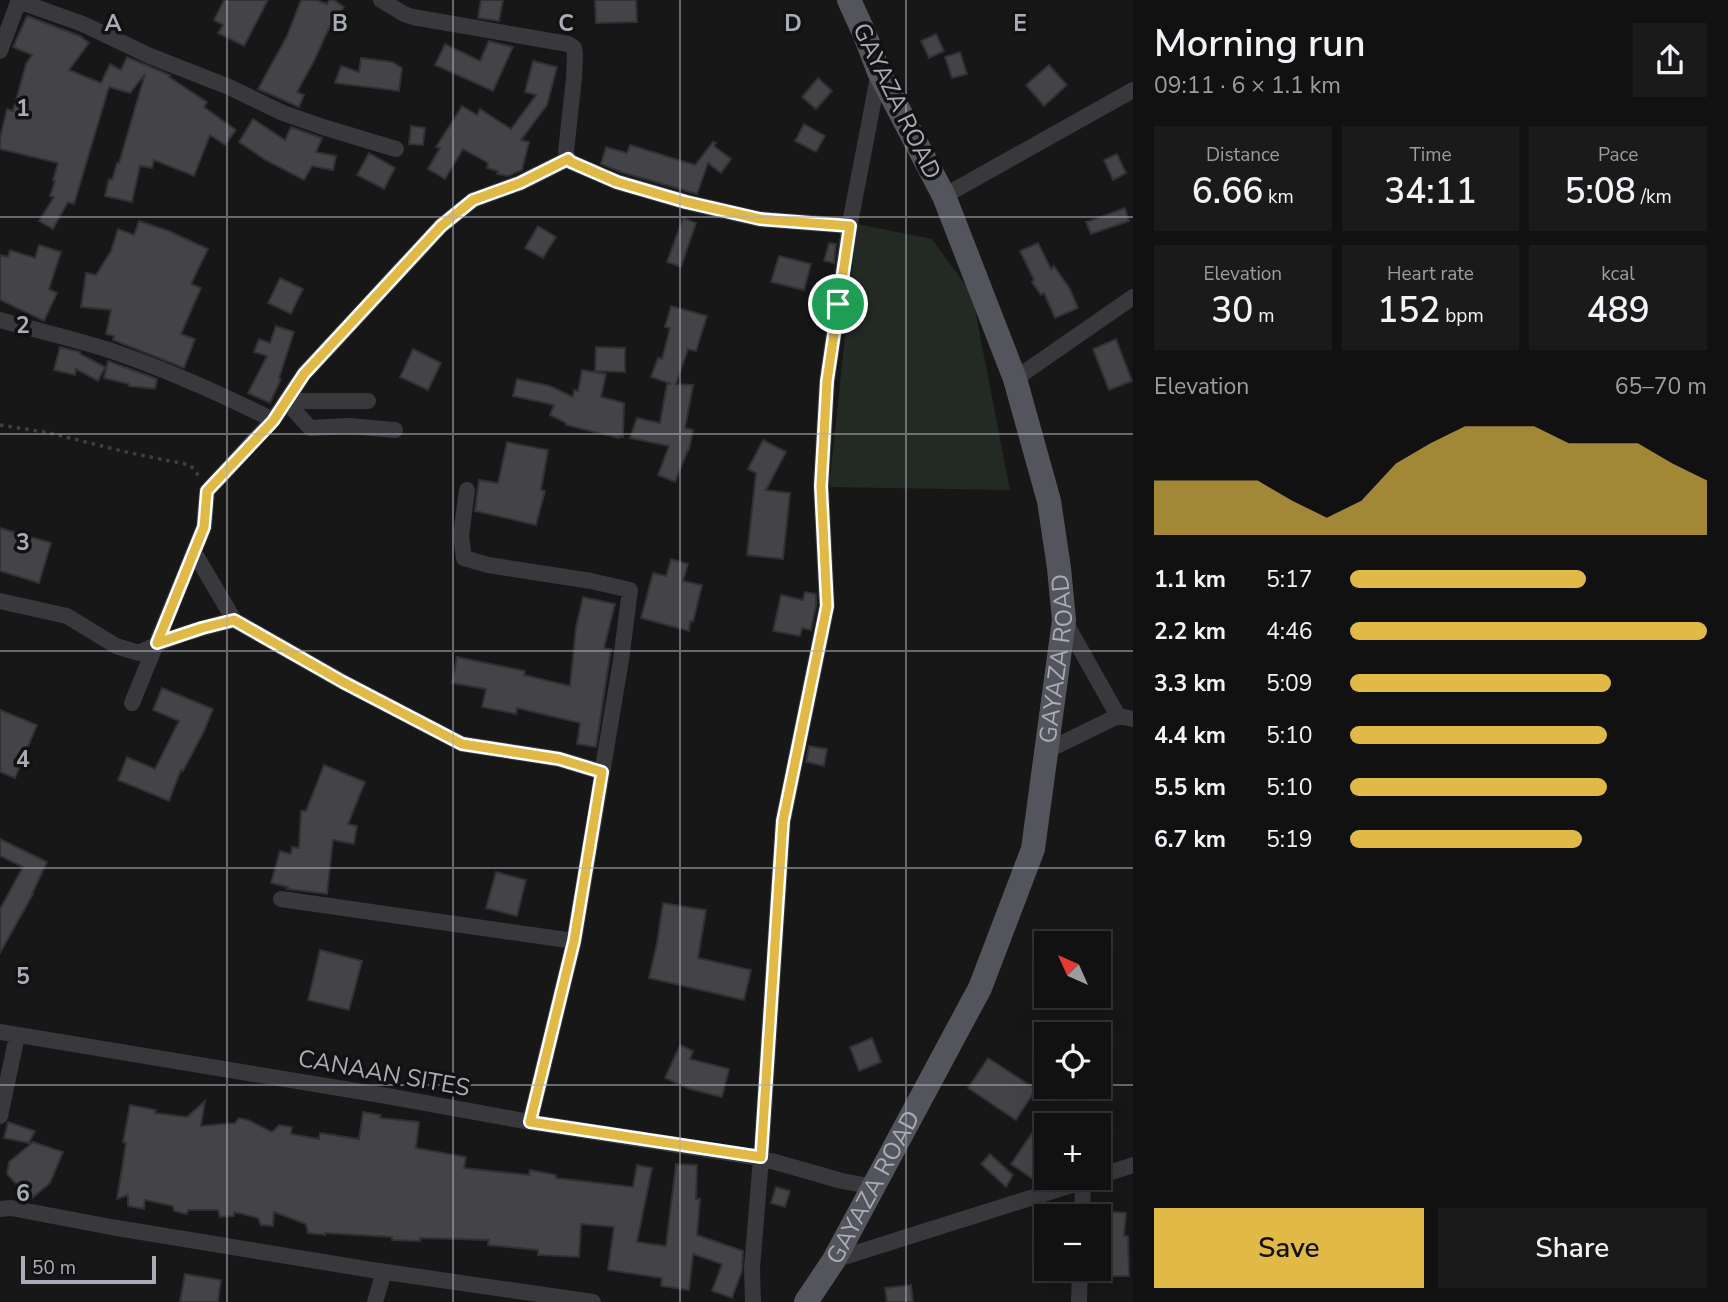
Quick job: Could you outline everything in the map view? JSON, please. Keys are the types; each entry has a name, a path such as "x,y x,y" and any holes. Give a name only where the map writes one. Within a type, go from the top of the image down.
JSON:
{"main road":[{"name":"GAYAZA ROAD","path":"806,1302 834,1260 981,988 1033,849 1064,620 1049,501 1014,379 944,196 879,72 854,5"}],"street":[{"path":"0,51 19,0 83,24 283,113 396,149"},
{"path":"381,0 408,15 568,44 574,48 574,78 566,151 571,162 617,182 760,219 850,226"},
{"path":"753,1302 752,1268 783,821 827,606 821,486 827,381 850,226 879,72"},
{"path":"944,196 1133,90"},
{"path":"132,703 204,527 206,493 210,488 273,421 304,374 441,226 473,200 520,183 568,159"},
{"path":"1014,379 1133,297"},
{"path":"0,320 128,357 234,401 273,421"},
{"path":"286,401 368,401"},
{"path":"286,401 310,428 349,426 395,430"},
{"path":"467,490 461,536 464,558 488,565 630,590 621,660 574,941 530,1122"},
{"path":"194,552 234,620 343,682 462,744 559,759 602,772"},
{"path":"0,601 67,616 116,646 139,653 157,643 234,620"},
{"path":"1046,751 1126,718 1064,620"},
{"path":"281,899 574,941"},
{"name":"CANAAN SITES","path":"0,1032 530,1122 761,1157 874,1188"},
{"path":"0,1116 17,1036"},
{"path":"1111,1173 1133,1165"},
{"path":"834,1260 1057,1190"},
{"path":"0,1209 11,1208 384,1272 593,1302"},
{"path":"375,1302 384,1272"},
{"path":"1079,1302 1080,1281"}],"path":[{"path":"0,425 50,433 190,465 210,488"}],"shaded area":[{"path":"857,224 932,239 972,294 1010,490 829,487"}],"building":[{"path":"224,0 268,0 244,46 218,33 223,25 214,20"},
{"path":"301,0 316,0 327,4 329,0 334,0 344,7 329,28 297,92 304,95 299,107 258,89 287,36"},
{"path":"481,0 503,0 499,21 478,18"},
{"path":"595,0 636,0 637,22 596,23"},
{"path":"27,16 80,36 89,43 69,70 101,83 110,64 121,70 127,57 170,75 169,77 207,102 204,107 236,130 225,145 210,135 194,176 154,160 152,168 140,166 132,202 105,196 109,179 112,180 119,163 145,74 130,93 109,87 74,204 68,202 53,229 39,221 54,197 50,196 58,163 0,149 7,109 13,111 26,64 32,55 13,47"},
{"path":"936,34 944,51 929,58 921,41"},
{"path":"489,41 513,47 493,91 435,65 445,44 480,61"},
{"path":"960,52 967,74 952,78 945,57"},
{"path":"361,58 392,62 402,68 399,91 335,83 341,66 359,72"},
{"path":"533,61 557,67 547,105 521,140 529,142 522,170 508,176 497,174 498,171 487,168 488,163 463,149 445,179 428,169 440,148 436,147 462,106 477,115 480,109 511,129 536,95 525,92"},
{"path":"1049,65 1067,85 1044,106 1026,85"},
{"path":"818,78 832,91 816,109 802,97"},
{"path":"253,119 285,140 291,127 322,138 316,152 336,156 333,170 312,166 304,180 267,161 239,142"},
{"path":"804,124 825,136 816,152 795,141"},
{"path":"411,126 425,128 423,145 409,144"},
{"path":"713,142 716,143 714,146 731,159 721,173 708,163 697,194 601,164 606,147 627,153 630,145 695,165"},
{"path":"369,153 395,168 384,189 357,175"},
{"path":"1117,154 1126,173 1113,180 1104,160"},
{"path":"1125,208 1129,221 1091,234 1086,222"},
{"path":"683,218 696,223 681,267 667,262"},
{"path":"139,221 208,249 191,284 201,288 181,334 195,339 184,368 113,340 114,336 106,334 111,310 81,307 86,273 96,275 111,251 118,229 134,235"},
{"path":"538,226 556,237 543,258 525,248"},
{"path":"829,243 836,244 834,263 824,261"},
{"path":"1038,243 1051,269 1054,266 1070,289 1078,308 1055,318 1044,293 1041,295 1032,282 1034,280 1020,251"},
{"path":"39,245 61,252 49,289 57,293 44,321 0,300 0,255 8,257 10,250 35,258"},
{"path":"779,256 811,264 804,290 771,282"},
{"path":"280,278 303,289 291,314 268,303"},
{"path":"671,306 707,316 696,351 688,349 676,384 693,385 685,428 693,430 689,450 675,482 658,475 669,446 630,438 637,418 660,423 667,384 671,384 651,377 658,358 662,359 670,328 665,327"},
{"path":"276,326 294,332 279,378 281,379 270,403 248,393 267,356 254,352 259,339 270,343"},
{"path":"1116,339 1132,381 1109,390 1093,349"},
{"path":"60,347 80,352 105,367 98,381 76,369 75,375 54,370"},
{"path":"596,347 625,348 625,372 595,371"},
{"path":"413,349 441,363 428,390 400,377"},
{"path":"108,361 157,379 155,389 129,386 104,378"},
{"path":"582,370 606,374 601,397 624,403 623,437 566,425 550,415 554,405 513,396 517,379 550,386 573,397 574,390 578,391"},
{"path":"763,440 786,452 766,490 790,493 783,559 747,555 756,473 748,469"},
{"path":"507,442 548,450 541,490 545,491 536,525 475,511 479,480 498,483"},
{"path":"0,528 51,543 39,583 0,571"},
{"path":"671,559 688,564 683,581 702,585 689,631 641,618 653,573 666,576"},
{"path":"805,592 816,594 811,630 802,628 800,636 773,631 781,595 803,600"},
{"path":"583,597 615,604 604,648 611,649 596,747 577,744 580,723 517,708 516,714 482,707 486,689 452,683 457,657 525,671 524,675 570,686 576,627"},
{"path":"162,688 213,709 204,731 183,771 181,770 169,801 118,780 127,757 155,769 179,721 153,710"},
{"path":"0,710 37,725 15,778 0,772"},
{"path":"809,746 827,749 824,766 806,762"},
{"path":"324,765 365,782 348,824 357,826 354,844 333,840 327,894 287,889 288,887 271,883 280,851 291,854 292,847 299,848 301,811 306,811"},
{"path":"0,839 47,862 33,894 0,953 0,909 23,867 0,856"},
{"path":"496,872 526,880 517,916 486,908"},
{"path":"663,903 706,910 698,958 751,970 744,1000 649,978"},
{"path":"320,950 362,961 349,1010 308,1000"},
{"path":"872,1038 881,1062 859,1071 850,1047"},
{"path":"680,1045 693,1051 690,1059 729,1069 722,1097 690,1089 665,1078"},
{"path":"988,1058 1034,1088 1034,1092 1016,1120 968,1088"},
{"path":"205,1101 201,1126 235,1123 239,1118 272,1132 279,1125 292,1127 291,1134 319,1139 320,1133 359,1139 363,1112 381,1115 380,1118 419,1122 416,1148 466,1157 464,1168 529,1175 530,1170 556,1175 556,1178 633,1187 637,1165 652,1168 637,1242 666,1246 676,1164 697,1165 696,1199 700,1199 697,1235 743,1251 742,1271 732,1298 712,1291 722,1264 693,1254 689,1290 661,1286 662,1278 608,1270 614,1227 581,1224 579,1257 538,1255 538,1250 488,1245 489,1240 392,1240 392,1237 308,1233 306,1224 274,1212 273,1226 261,1225 258,1218 234,1212 234,1216 220,1217 218,1210 188,1210 187,1214 174,1211 173,1206 145,1200 144,1209 128,1206 128,1195 117,1199 130,1105 156,1110 155,1113 187,1117"},
{"path":"8,1122 35,1131 29,1143 4,1138"},
{"path":"1032,1133 1034,1134 1034,1180 1011,1164"},
{"path":"33,1142 63,1152 50,1183 31,1199 24,1199 7,1174 9,1162"},
{"path":"990,1154 1013,1175 1006,1187 981,1164"},
{"path":"776,1187 790,1191 785,1207 771,1203"},
{"path":"1111,1212 1126,1213 1124,1236 1128,1236 1129,1276 1111,1276"},
{"path":"185,1274 221,1280 218,1302 180,1302"},
{"path":"911,1285 913,1302 887,1302 885,1288"}],"route":[{"path":"568,159 617,182 686,202 760,219 850,226 838,304 827,381 821,486 827,606 783,821 761,1157 530,1122 574,941 602,772 559,759 462,744 343,682 234,620 157,643 204,527 206,493 273,421 304,374 441,226 473,200 520,183 568,159"}]}
